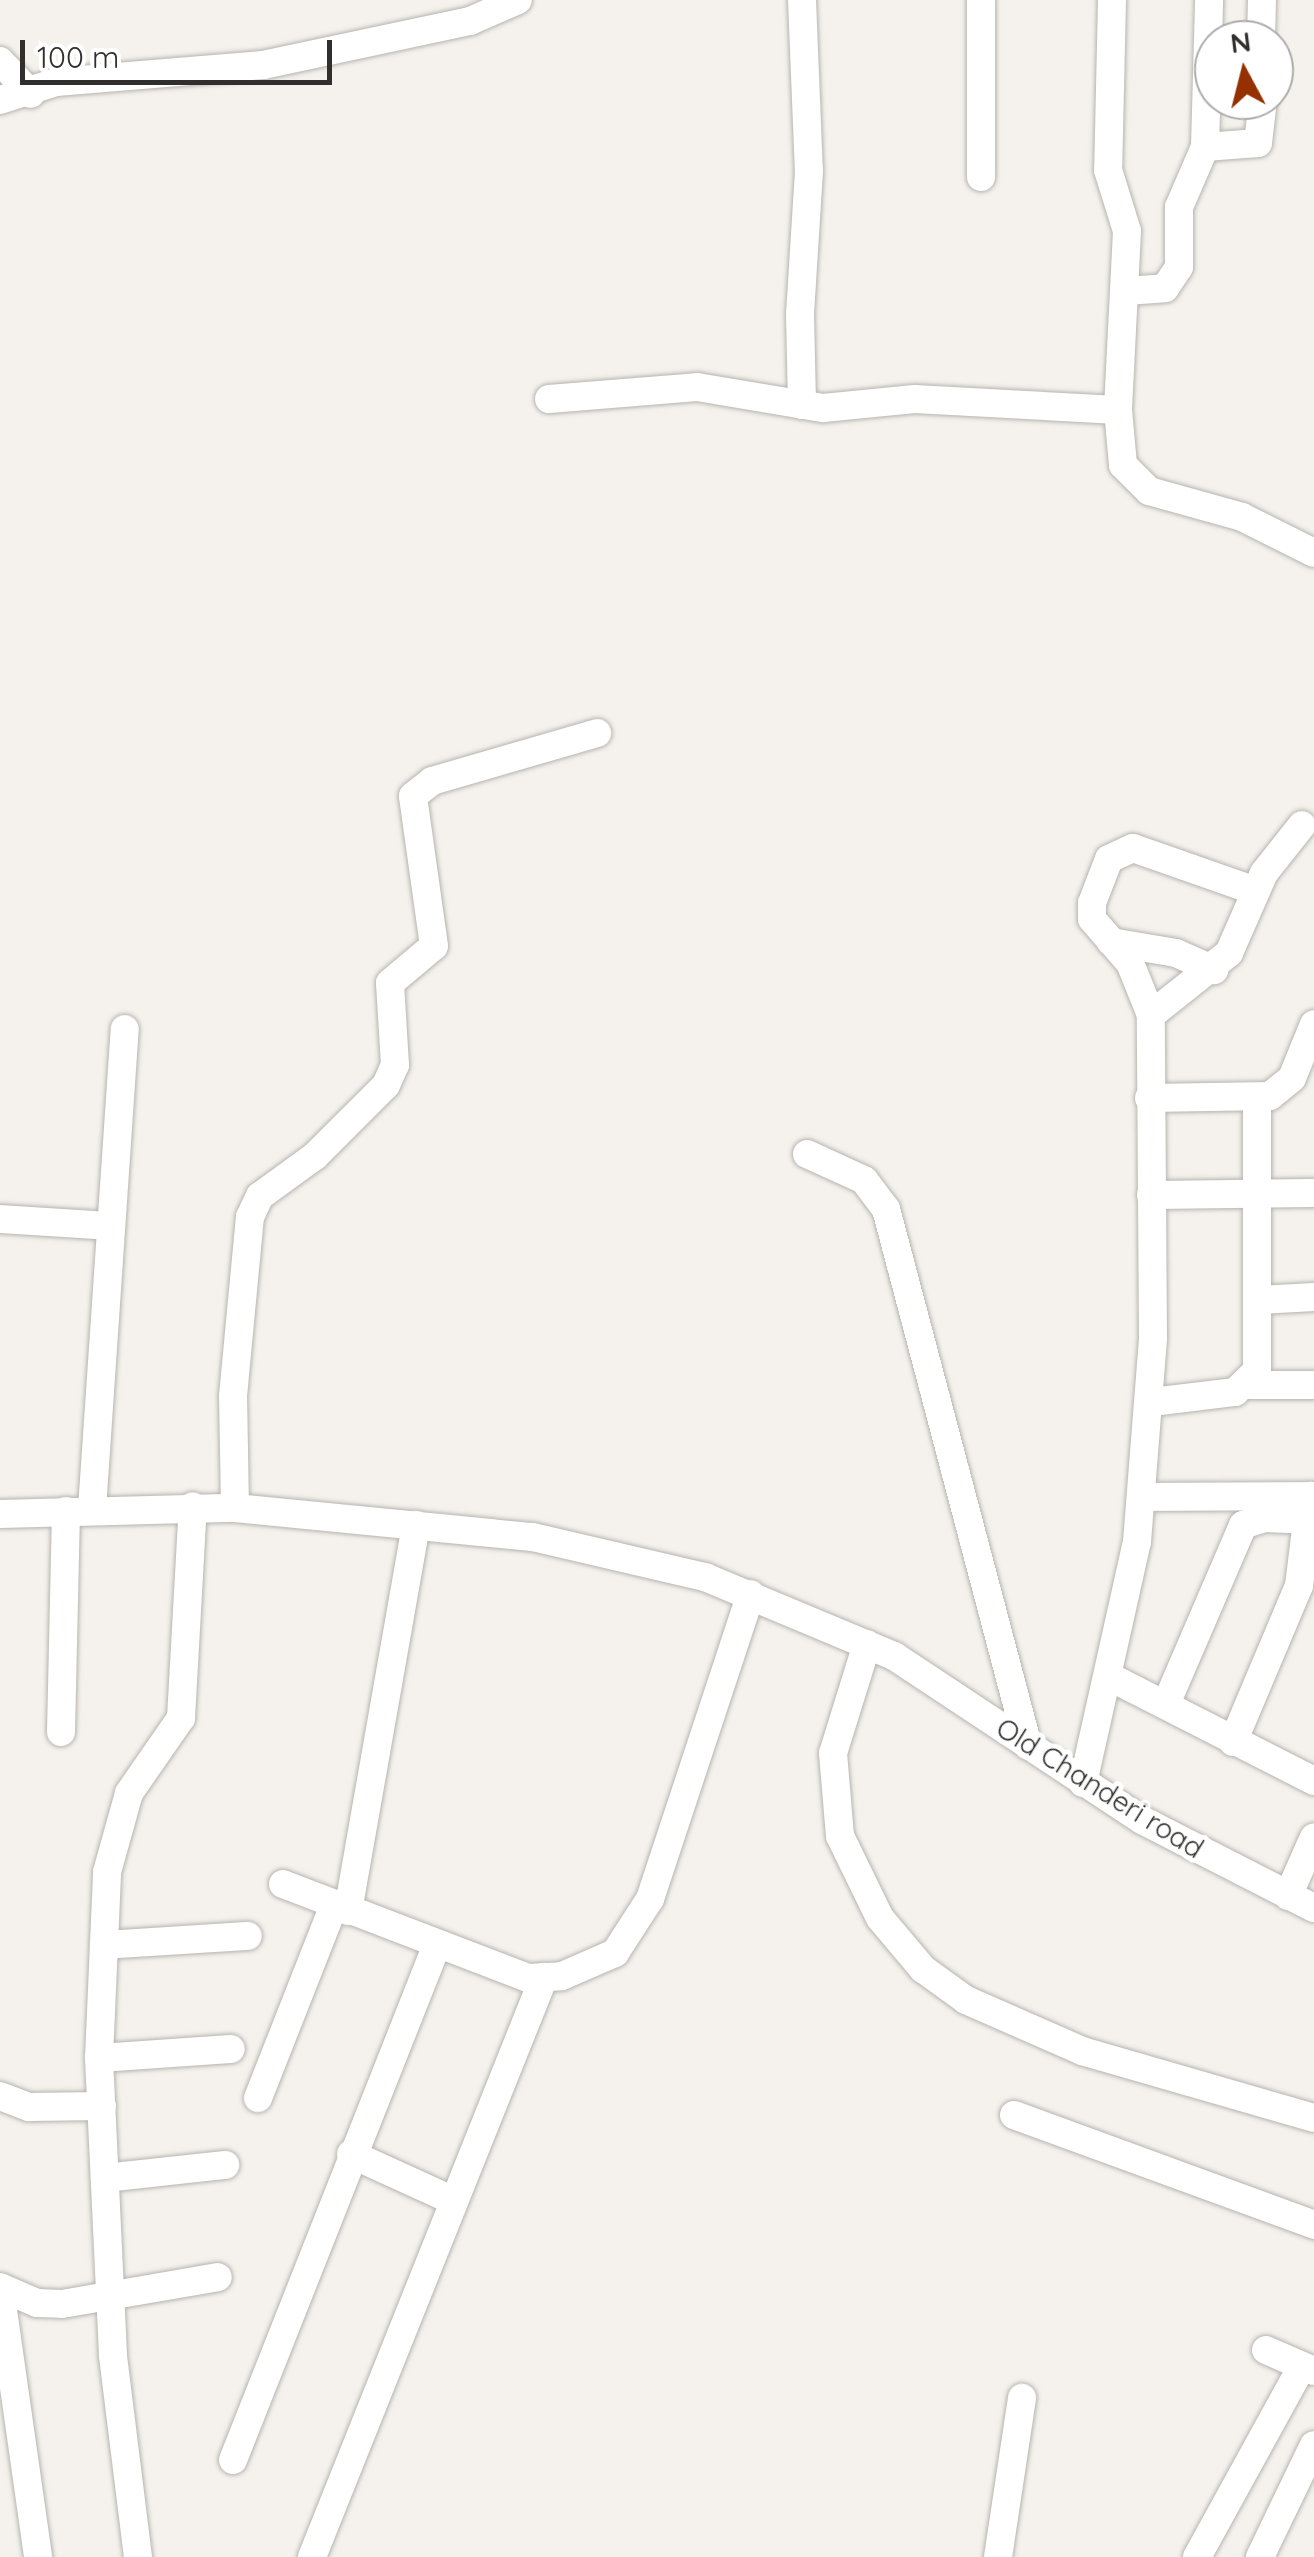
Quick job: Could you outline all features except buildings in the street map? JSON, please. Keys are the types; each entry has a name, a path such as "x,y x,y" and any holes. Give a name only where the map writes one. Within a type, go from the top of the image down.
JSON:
{"street":[{"path":"0,100 44,88 263,66 470,21 518,0"},
{"path":"802,0 809,171 800,315 802,405"},
{"path":"981,0 981,177"},
{"path":"1112,0 1108,170 1125,213 1126,291 1118,447 1134,480 1149,491 1242,517 1314,553"},
{"path":"1126,291 1165,288 1175,277 1179,207 1206,147 1210,0"},
{"path":"0,61 44,88"},
{"path":"1206,147 1258,143 1261,120"},
{"path":"549,399 697,387 752,391 802,405 915,400 1118,410"},
{"path":"236,1508 234,1379 250,1217 260,1196 315,1156 386,1085 395,1065 390,983 434,946 435,931 412,808 419,787 597,733"},
{"path":"1151,1026 1229,953 1256,891 1302,825"},
{"path":"1083,1783 1110,1676 1143,1497 1152,1402 1151,1026 1130,963 1092,919 1092,903 1110,859 1119,852 1150,850 1256,891"},
{"path":"1112,942 1176,953 1214,970"},
{"path":"1149,1098 1256,1098 1303,1078 1314,1024"},
{"path":"61,1732 79,1510 111,1226 124,1029"},
{"path":"1249,1385 1257,1371 1256,1098"},
{"path":"807,1154 864,1180 886,1209 1028,1746"},
{"path":"1151,1194 1314,1193"},
{"path":"0,1220 111,1226"},
{"path":"1258,1300 1314,1298"},
{"path":"1152,1402 1249,1385 1314,1385"},
{"path":"1143,1497 1312,1508"},
{"path":"138,2557 111,2296 99,2058 104,1945 116,1820 181,1718 193,1506"},
{"name":"Old Chanderi road","path":"0,1514 193,1506 236,1508 416,1525 619,1552 750,1594 881,1650 1083,1783 1314,1908"},
{"path":"1233,1742 1304,1598 1312,1508"},
{"path":"1166,1704 1243,1525 1312,1508"},
{"path":"258,2098 341,1908 416,1525"},
{"path":"282,1884 436,1947 528,1978 590,1968 616,1954 636,1928 750,1594"},
{"path":"881,1650 833,1753 840,1836 880,1918 923,1970 966,2000 1082,2052 1314,2118"},
{"path":"1110,1676 1314,1781"},
{"path":"1288,1896 1314,1837"},
{"path":"104,1945 248,1936"},
{"path":"233,2460 436,1947"},
{"path":"312,2557 544,1977"},
{"path":"99,2058 231,2049"},
{"path":"0,2096 29,2107 102,2106"},
{"path":"1014,2115 1314,2226"},
{"path":"351,2154 454,2201"},
{"path":"105,2178 225,2165"},
{"path":"0,2288 37,2303 111,2296 218,2277"},
{"path":"0,2288 38,2557"},
{"path":"1198,2557 1308,2368 1266,2350"},
{"path":"998,2557 1022,2398"},
{"path":"1260,2557 1314,2446"}]}
